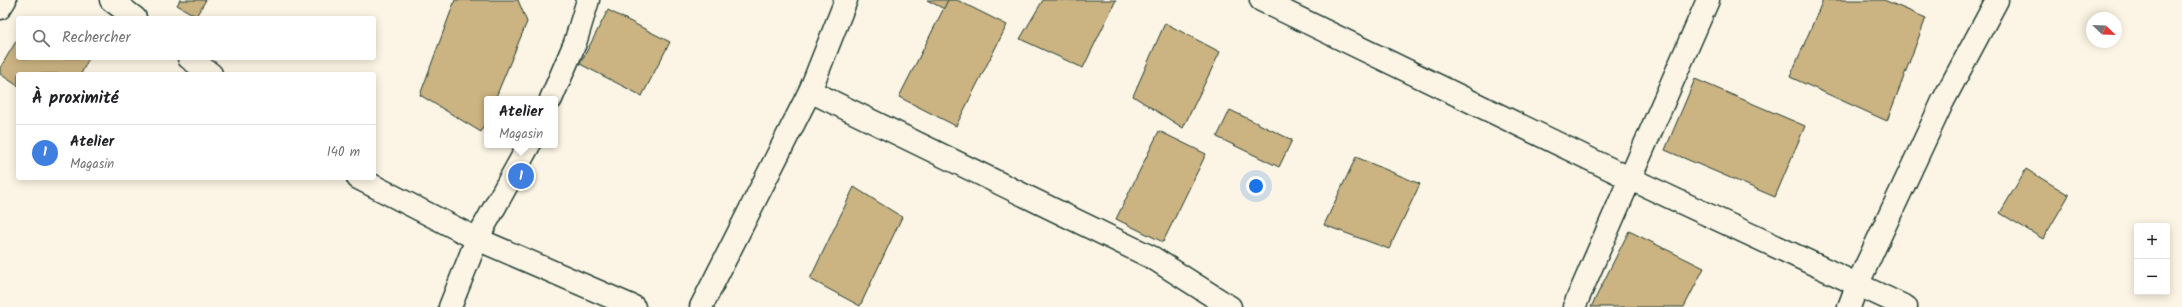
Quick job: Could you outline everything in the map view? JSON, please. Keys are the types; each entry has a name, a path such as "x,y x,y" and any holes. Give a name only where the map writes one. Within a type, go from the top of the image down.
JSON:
{"street":[{"path":"0,8 5,0"},
{"path":"111,0 132,16"},
{"path":"552,96 575,44 588,0"},
{"path":"701,307 810,91 846,0"},
{"path":"1260,0 1631,178 1858,283 1906,307"},
{"path":"1574,307 1708,0"},
{"path":"1849,307 1858,283 1943,101 1997,0"},
{"path":"192,60 208,72"},
{"path":"810,91 1153,258 1230,307"},
{"path":"450,307 477,239 527,148"},
{"path":"362,180 477,239 634,307"}],"building":[{"path":"180,0 206,0 196,16 177,5"},
{"path":"455,0 518,0 527,22 496,96 484,96 484,125 481,132 420,95"},
{"path":"927,0 956,0 950,12"},
{"path":"948,0 957,0 1007,25 956,126 899,97"},
{"path":"1043,0 1116,0 1083,68 1020,39"},
{"path":"1823,0 1884,0 1926,18 1887,121 1790,77"},
{"path":"608,10 670,42 642,96 580,64"},
{"path":"1165,23 1220,52 1183,128 1133,96"},
{"path":"16,41 16,60 88,60 82,72 16,72 16,85 0,74 0,68"},
{"path":"1695,79 1805,126 1775,197 1665,150"},
{"path":"1230,110 1292,140 1279,167 1217,137"},
{"path":"1159,131 1206,154 1163,242 1116,219"},
{"path":"1356,157 1420,184 1389,249 1324,225"},
{"path":"2026,169 2069,195 2043,239 2000,213"},
{"path":"854,187 902,217 860,306 810,279"},
{"path":"1629,231 1704,268 1684,307 1591,307"}],"place":[{"name":"Atelier","path":"521,176"}]}
